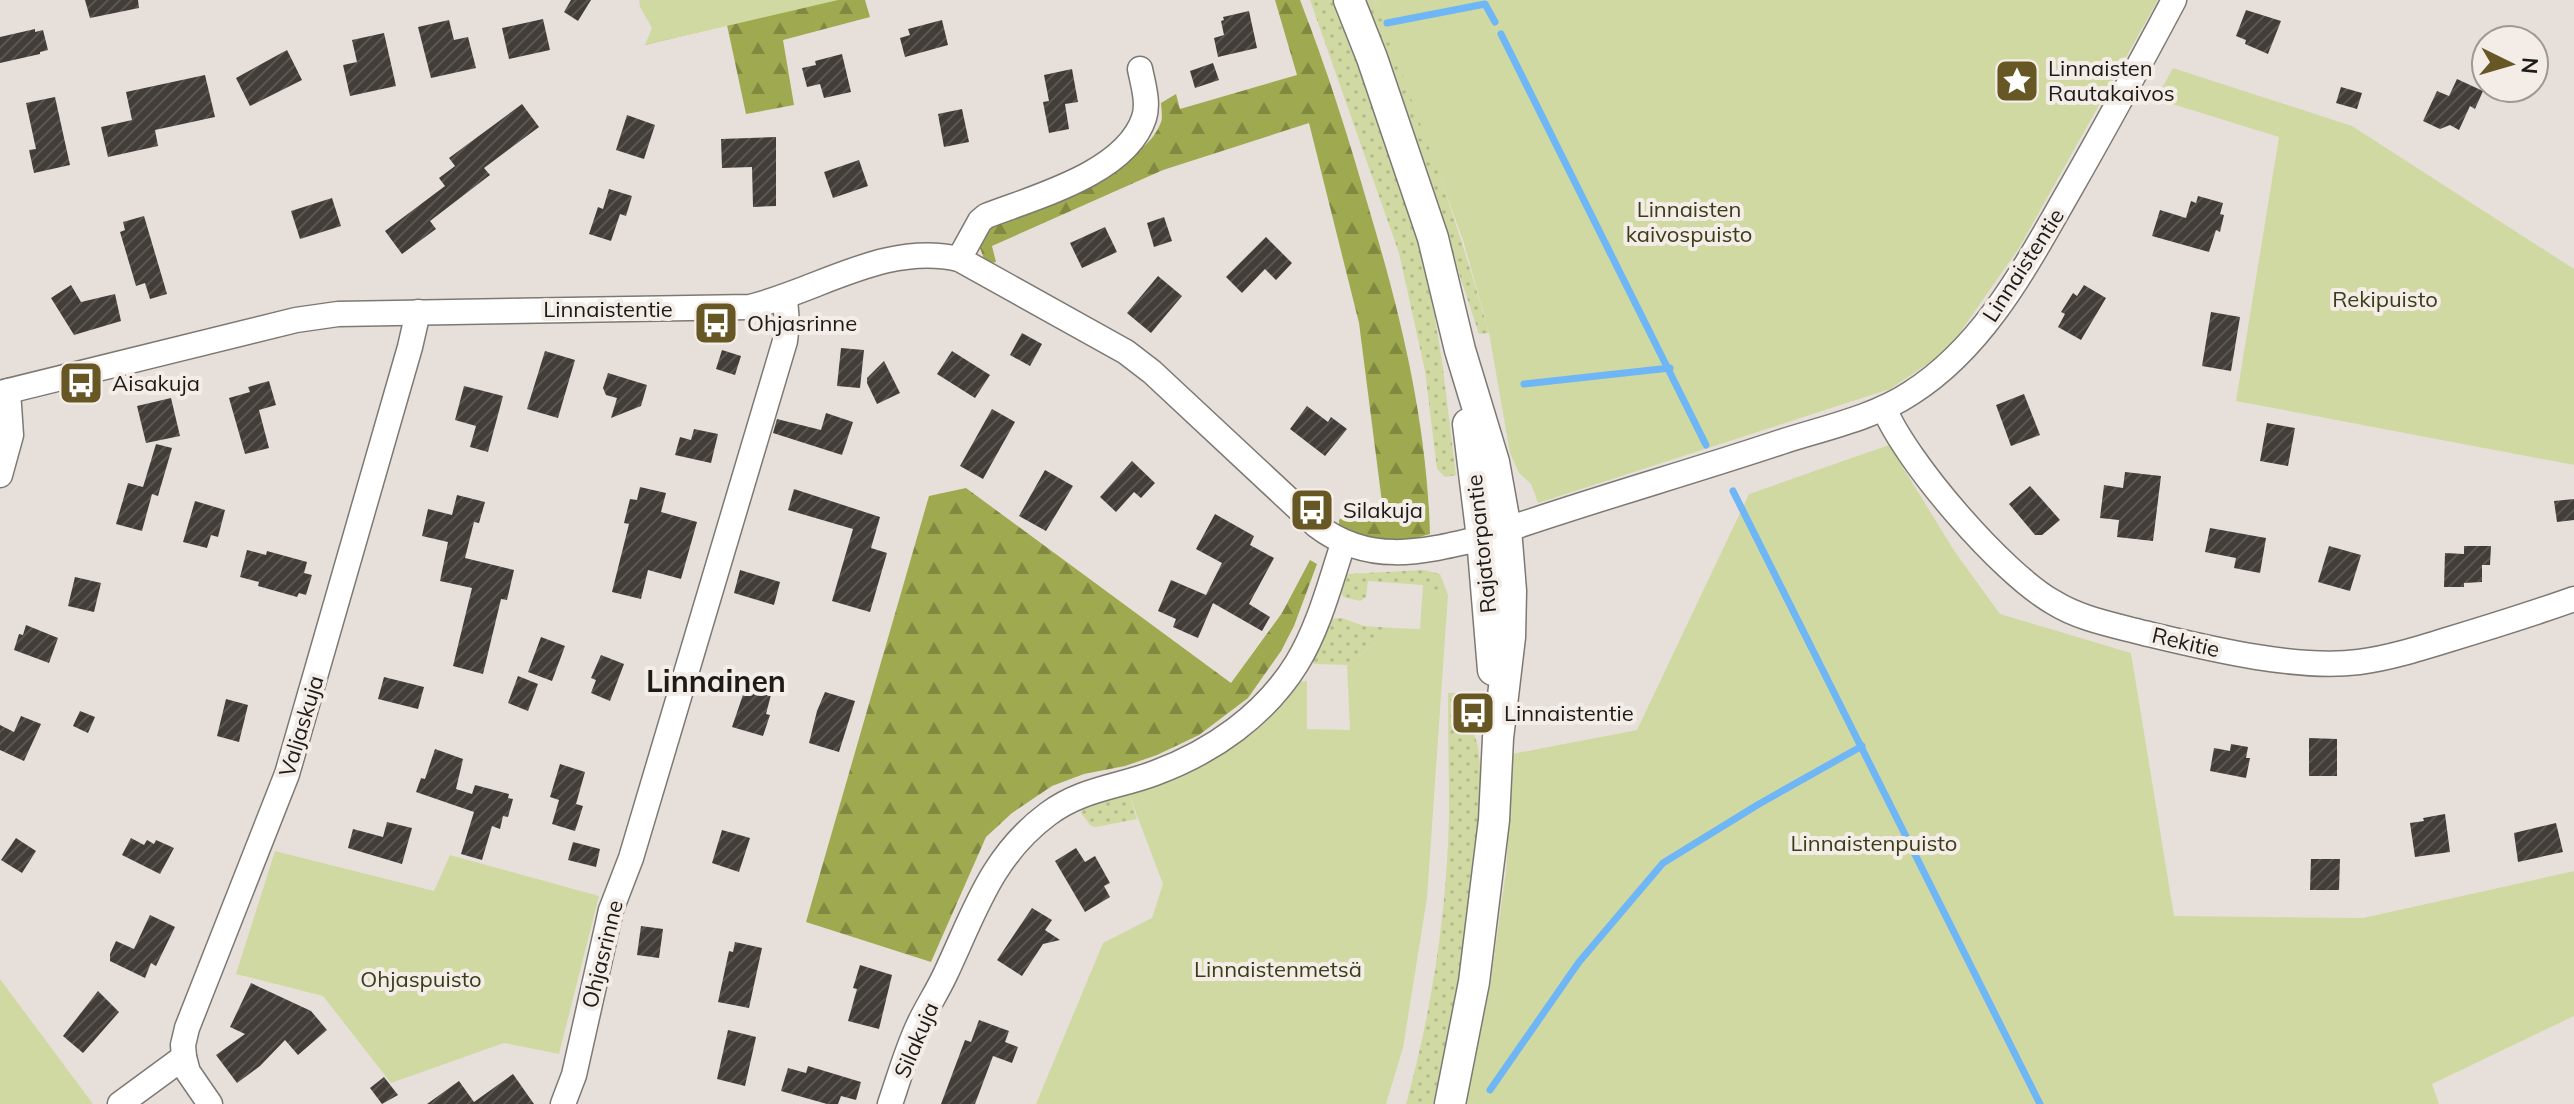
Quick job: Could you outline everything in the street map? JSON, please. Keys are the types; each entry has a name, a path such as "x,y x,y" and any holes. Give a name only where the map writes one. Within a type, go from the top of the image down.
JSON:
{"main road":[{"name":"Rajatorpantie","path":"1349,0 1433,238 1460,350 1494,533 1498,738 1494,820 1474,982 1450,1104"}],"street":[{"name":"Linnaistentie","path":"4,392 296,320 338,314 750,307 785,299 893,258 938,254 959,259 1126,352 1152,372 1316,525 1343,544 1368,550 1402,552 1439,548 1884,408 1912,393 1941,370 1987,324 2025,268 2119,104 2174,0"},
{"path":"959,259 980,221 986,216 1082,178 1129,145 1145,116 1145,93 1140,69"},
{"name":"Ohjasrinne","path":"563,1104 574,1075 611,910 631,858 785,341 785,299"},
{"name":"Valjaskuja","path":"184,1057 187,1028 287,774 418,312"},
{"path":"0,475 11,435 12,415 4,392"},
{"name":"Rekitie","path":"1884,408 1891,425 1914,459 1999,560 2023,582 2055,604 2101,622 2226,652 2321,663 2358,662 2396,655 2574,599"},
{"name":"Silakuja","path":"890,1104 918,1026 945,974 973,908 1005,854 1048,814 1077,795 1158,773 1207,749 1242,726 1296,665 1322,606 1343,544"},
{"path":"120,1104 184,1057 188,1072 210,1104"}],"green space":[{"path":"639,0 838,0 645,45 652,28"},
{"path":"703,0 865,0 870,17 783,40 794,105 746,114 727,25 645,45"},
{"path":"1275,0 1300,0 1345,130 1392,289 1424,451 1430,534 1417,538 1384,540 1339,529 1339,520 1346,514 1383,510 1359,323 1309,123 1163,170 992,246 996,262 986,264 980,248 987,223 1084,184 1133,156 1150,140 1161,122 1161,103 1176,94 1180,109 1297,75"},
{"path":"1310,0 1335,0 1422,239 1456,475 1445,477 1437,469 1425,371 1399,253"},
{"path":"1366,0 1375,0 1406,82 1450,207 1489,333 1479,334"},
{"name":"Linnaisten kaivospuisto","path":"1375,0 2158,0 2019,248 1947,351 1890,389 1538,503 1531,484 1519,473 1510,453 1489,333 1463,240"},
{"name":"Rekipuisto","path":"2173,68 2352,126 2574,269 2574,465 2236,401 2279,137 2156,99"},
{"name":"Linnaistenpuisto","path":"1889,445 1955,552 2000,614 2131,653 2174,916 2363,918 2574,871 2574,1016 2432,1084 2439,1104 1466,1104 1490,986 1506,871 1512,754 1637,730 1749,494"},
{"path":"966,488 1231,683 1282,613 1310,560 1317,564 1294,626 1281,651 1248,698 1199,735 1157,755 1125,766 1084,774 1052,786 1012,813 986,837 931,962 806,922 929,496"},
{"path":"1424,570 1440,574 1448,595 1422,585 1368,581 1366,597 1360,601 1344,597 1339,592 1346,574"},
{"name":"Linnaistenmetsä","path":"1423,585 1448,595 1427,898 1403,1048 1386,1104 1036,1104 1103,943 1152,918 1163,884 1128,792 1293,683 1307,681 1307,729 1350,730 1347,665 1394,628 1420,629"},
{"path":"1342,618 1364,626 1394,628 1347,665 1314,664 1310,657 1329,619"},
{"path":"1448,693 1460,693 1478,746 1482,784 1475,871 1463,970 1436,1104 1406,1104 1431,997 1445,888 1449,815"},
{"path":"1128,792 1137,819 1096,827 1091,826 1081,813 1084,808"},
{"name":"Ohjaspuisto","path":"275,851 434,891 450,855 599,896 559,1054 504,1043 391,1083 323,996 236,974"},
{"path":"0,979 93,1104 0,1104"}],"building":[{"path":"85,0 138,0 139,8 90,18"},
{"path":"571,0 591,0 578,21 564,12"},
{"path":"2246,10 2281,21 2268,54 2245,44 2246,40 2236,36"},
{"path":"1249,11 1257,48 1218,57 1214,38 1224,35 1223,17"},
{"path":"543,19 550,50 509,59 502,28"},
{"path":"449,20 454,40 468,37 476,68 431,78 418,27"},
{"path":"942,20 948,45 905,57 900,38 910,35 908,29"},
{"path":"35,29 35,32 43,30 48,50 0,63 0,37"},
{"path":"384,33 396,86 350,96 343,65 357,62 352,40"},
{"path":"287,50 302,80 250,106 236,78"},
{"path":"842,54 851,92 824,98 820,84 807,87 802,68"},
{"path":"1213,63 1219,80 1195,88 1190,71"},
{"path":"1072,69 1078,102 1065,104 1069,129 1049,133 1043,102 1049,101 1044,75"},
{"path":"205,75 215,117 155,130 158,146 108,157 101,127 132,120 126,92"},
{"path":"2457,79 2470,85 2470,104 2477,104 2475,109 2470,106 2459,130 2450,125 2440,129 2423,121 2437,91 2449,96"},
{"path":"2341,87 2362,93 2357,109 2336,103"},
{"path":"55,97 70,165 34,173 29,150 36,149 26,103"},
{"path":"522,104 539,127 484,168 490,175 430,221 436,229 402,254 385,231 445,186 439,178 455,166 449,158"},
{"path":"962,109 969,142 944,147 938,114"},
{"path":"627,115 655,125 644,159 616,150"},
{"path":"776,137 776,206 753,207 752,167 722,168 721,139"},
{"path":"859,160 868,186 833,198 824,172"},
{"path":"609,189 632,196 626,216 620,214 611,241 589,234 598,207 603,209"},
{"path":"2198,196 2223,203 2220,232 2216,230 2209,252 2152,236 2160,210 2186,218 2191,201 2196,203"},
{"path":"332,198 341,226 300,239 291,211"},
{"path":"144,216 167,294 150,299 145,283 136,286 120,232 125,230 123,222"},
{"path":"1164,217 1172,241 1154,247 1147,223"},
{"path":"1105,227 1117,252 1082,268 1070,243"},
{"path":"1266,237 1292,263 1276,280 1265,269 1242,293 1226,277"},
{"path":"1158,276 1182,296 1151,333 1127,313"},
{"path":"71,285 81,302 115,294 121,321 74,335 51,298"},
{"path":"2084,285 2106,298 2081,340 2058,327 2065,314 2061,312 2073,293 2077,296"},
{"path":"2211,312 2240,317 2231,371 2202,366"},
{"path":"1022,333 1042,344 1030,366 1010,355"},
{"path":"841,348 864,350 860,388 837,386"},
{"path":"722,350 741,356 735,375 716,369"},
{"path":"545,351 575,360 558,418 527,409"},
{"path":"952,351 990,375 975,398 937,374"},
{"path":"884,361 900,393 877,404 867,378"},
{"path":"608,373 647,385 641,406 611,418 617,398 606,395 603,388"},
{"path":"269,381 276,405 259,410 269,448 245,454 229,398 250,392 248,387"},
{"path":"464,386 503,396 488,452 470,447 476,426 455,420"},
{"path":"2024,394 2040,435 2011,446 1996,405"},
{"path":"171,398 180,436 146,443 137,406"},
{"path":"1307,406 1328,422 1331,417 1347,429 1325,456 1290,429"},
{"path":"992,409 1015,422 983,479 960,466"},
{"path":"826,413 853,422 842,455 773,433 777,419 821,430"},
{"path":"2267,423 2295,428 2288,466 2260,461"},
{"path":"694,429 718,434 711,463 675,455 680,437 691,440"},
{"path":"156,444 172,448 158,496 152,494 142,531 116,524 128,483 143,487"},
{"path":"1132,461 1155,483 1141,498 1134,492 1116,512 1100,497"},
{"path":"1045,470 1073,486 1046,531 1019,516"},
{"path":"2125,472 2161,476 2153,541 2117,537 2119,520 2100,518 2104,485 2123,488"},
{"path":"2030,486 2060,520 2042,535 2035,535 2009,504"},
{"path":"640,487 666,493 661,512 697,522 681,579 648,570 641,599 612,592 629,524 624,523 630,499 637,500"},
{"path":"794,489 880,517 871,548 887,553 870,612 832,601 853,529 788,510"},
{"path":"457,495 485,502 479,523 474,522 465,558 514,570 507,600 501,599 483,674 453,666 472,588 440,581 448,542 422,536 428,509 452,515"},
{"path":"2574,499 2574,520 2557,522 2554,501"},
{"path":"195,501 225,510 218,537 211,535 207,548 183,542"},
{"path":"1215,514 1254,536 1250,545 1274,558 1249,604 1270,617 1262,631 1213,603 1198,638 1173,627 1176,619 1158,611 1171,580 1206,595 1222,563 1196,549"},
{"path":"2210,528 2266,538 2260,573 2234,568 2236,558 2205,552"},
{"path":"2329,546 2361,555 2350,591 2318,582"},
{"path":"2464,546 2491,546 2490,565 2482,565 2482,582 2464,583 2464,587 2444,587 2445,553 2464,554"},
{"path":"247,550 266,555 267,551 307,562 304,573 312,575 306,595 299,593 297,597 258,586 259,582 240,577"},
{"path":"740,570 780,582 774,605 734,593"},
{"path":"75,577 101,583 94,612 68,606"},
{"path":"26,625 58,638 49,663 14,650 19,634 23,635"},
{"path":"541,637 565,646 552,681 528,672"},
{"path":"601,655 624,664 610,701 591,693 596,680 591,678"},
{"path":"518,676 538,684 528,711 508,703"},
{"path":"384,677 424,687 418,709 378,699"},
{"path":"748,680 773,687 766,714 770,715 763,736 732,727"},
{"path":"825,692 855,701 839,752 809,743"},
{"path":"226,699 248,705 239,742 217,736"},
{"path":"80,711 95,717 88,733 73,726"},
{"path":"21,716 41,724 24,761 0,750 0,725 14,732"},
{"path":"2309,738 2337,739 2337,776 2309,776"},
{"path":"2231,744 2248,747 2246,758 2250,758 2246,778 2210,771 2214,748 2230,751"},
{"path":"435,749 463,759 456,789 472,794 475,785 509,794 508,798 513,799 508,817 503,816 500,829 492,826 482,860 461,854 474,812 416,792 421,778 425,779"},
{"path":"560,764 585,772 576,804 583,806 575,831 552,824 559,800 550,797"},
{"path":"2445,814 2450,852 2415,857 2410,823"},
{"path":"387,822 412,828 402,864 348,848 353,829 383,837"},
{"path":"2556,823 2563,852 2518,862 2514,833"},
{"path":"722,830 750,838 739,872 712,863"},
{"path":"16,838 36,851 22,873 1,860"},
{"path":"131,838 144,845 147,840 154,844 156,840 174,848 160,874 122,855"},
{"path":"573,842 600,849 596,867 568,860"},
{"path":"1076,848 1085,862 1095,856 1110,883 1104,886 1110,897 1085,912 1055,861"},
{"path":"2311,859 2340,859 2339,890 2310,890"},
{"path":"1032,908 1052,920 1045,930 1060,940 1043,944 1022,976 997,960"},
{"path":"150,915 175,927 156,966 151,963 145,978 110,961 110,954 116,941 134,949"},
{"path":"641,926 663,929 659,958 637,955"},
{"path":"735,942 762,948 749,1008 718,1002 729,951 733,952"},
{"path":"860,965 892,975 879,1029 848,1021"},
{"path":"251,983 311,1011 327,1030 298,1055 285,1040 260,1066 237,1083 216,1055 245,1034 230,1027"},
{"path":"98,991 119,1012 83,1053 63,1036"},
{"path":"979,1020 1009,1031 1005,1042 1018,1047 1012,1063 993,1056 975,1104 941,1104 965,1040 971,1042"},
{"path":"728,1030 756,1037 745,1086 717,1079"},
{"path":"808,1066 861,1082 856,1100 841,1096 838,1104 827,1104 781,1091 788,1068 806,1073"},
{"path":"513,1074 534,1104 427,1104 459,1081 474,1102"},
{"path":"384,1077 398,1095 382,1104 370,1088"}],"waterway":[{"path":"1387,23 1485,4 1495,22"},
{"path":"1501,34 1706,445"},
{"path":"1524,384 1670,368"},
{"path":"1733,491 2040,1104"},
{"path":"1490,1090 1579,962 1663,863 1862,746"}],"place":[{"name":"Linnaisten Rautakaivos","path":"2017,81"},
{"name":"Ohjasrinne","path":"716,323"},
{"name":"Aisakuja","path":"81,383"},
{"name":"Silakuja","path":"1312,510"},
{"name":"Linnaistentie","path":"1473,713"}],"district":[{"name":"Linnainen","path":"716,682"}]}
